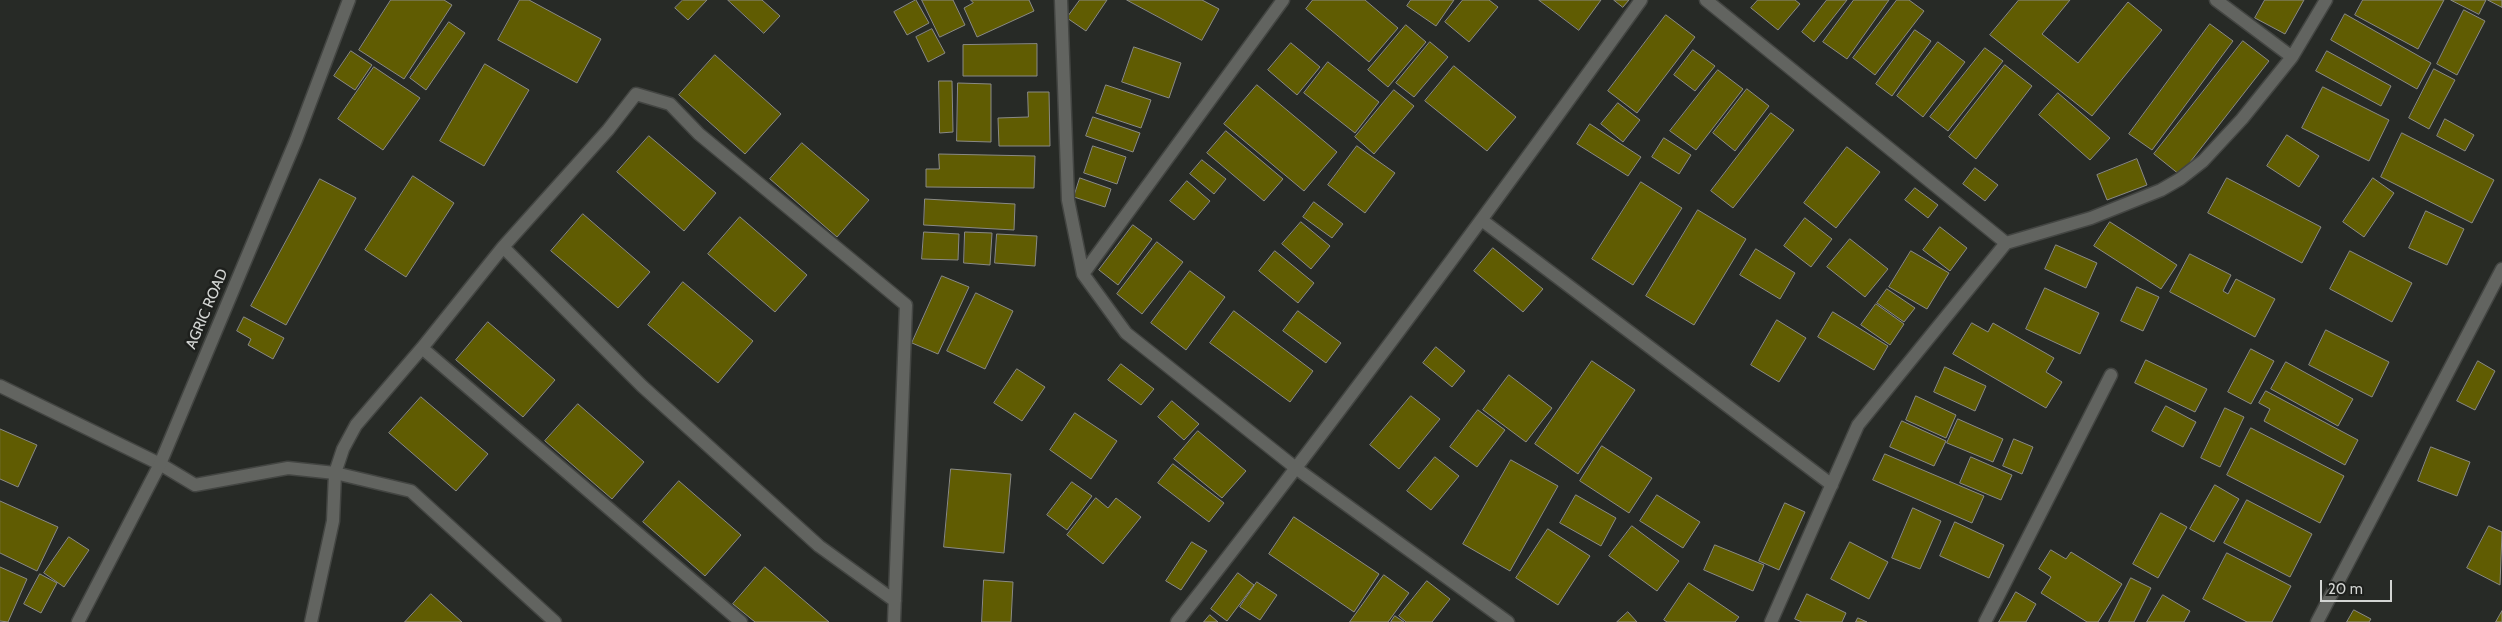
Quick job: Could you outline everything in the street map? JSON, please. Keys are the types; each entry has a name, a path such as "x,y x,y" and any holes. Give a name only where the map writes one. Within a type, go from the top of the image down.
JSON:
{"street":[{"name":"AGRIC ROAD","path":"78,622 160,464 296,140 348,0"},
{"path":"1061,0 1068,200 1082,274 1126,333 1297,469 1508,622"},
{"path":"1082,274 1283,0"},
{"path":"1177,622 1297,469 1482,221 1641,0"},
{"path":"1706,0 2006,243"},
{"path":"2216,0 2292,57"},
{"path":"1771,622 1858,425 2006,243 2100,215 2161,190 2180,179 2203,161 2216,147 2292,57 2326,0"},
{"path":"311,622 333,521 336,473 343,449 356,425 422,348 503,247 608,130 636,94 670,104 699,134 906,305 894,622"},
{"path":"1482,221 1832,485"},
{"path":"503,247 664,406 819,546 895,601"},
{"path":"2317,622 2502,269"},
{"path":"422,348 741,622"},
{"path":"1985,622 2111,375"},
{"path":"0,386 160,464 195,485 288,468 336,473 411,491 555,622"}],"building":[{"path":"391,0 444,0 452,5 404,79 359,50"},
{"path":"520,0 529,0 601,39 577,83 498,40"},
{"path":"683,0 707,0 688,20 675,8"},
{"path":"728,0 762,0 780,16 764,33"},
{"path":"916,0 929,23 907,35 894,12"},
{"path":"922,0 953,0 965,25 940,37"},
{"path":"971,0 1029,0 1034,11 977,37 964,8 973,3"},
{"path":"1080,0 1107,0 1086,31 1067,18"},
{"path":"1127,0 1202,0 1219,9 1202,40"},
{"path":"1313,0 1365,0 1398,28 1369,62 1306,9"},
{"path":"1411,0 1454,0 1436,26 1407,6"},
{"path":"1463,0 1489,0 1498,7 1469,42 1445,22"},
{"path":"1539,0 1601,0 1579,30"},
{"path":"1614,0 1629,0 1623,7"},
{"path":"1758,0 1795,0 1800,4 1778,30 1751,8"},
{"path":"1827,0 1847,0 1814,42 1802,32"},
{"path":"1854,0 1889,0 1847,59 1823,42"},
{"path":"1897,0 1909,0 1924,11 1875,75 1853,58"},
{"path":"2019,0 2070,0 2042,34 2078,63 2128,2 2162,30 2092,116 1990,35"},
{"path":"2265,0 2304,0 2285,34 2255,18"},
{"path":"2363,0 2444,0 2418,49 2355,15"},
{"path":"2451,0 2486,0 2479,14"},
{"path":"2488,0 2502,0 2502,7"},
{"path":"2464,10 2485,21 2457,75 2437,64"},
{"path":"2345,14 2431,63 2417,89 2331,40"},
{"path":"1666,15 1695,37 1637,113 1608,91"},
{"path":"449,22 465,33 426,90 410,78"},
{"path":"2210,24 2233,41 2152,150 2129,134"},
{"path":"1406,25 1426,42 1388,87 1368,70"},
{"path":"932,29 945,53 928,62 916,37"},
{"path":"1915,30 1931,41 1892,96 1876,84"},
{"path":"2243,41 2269,61 2180,175 2154,154"},
{"path":"1430,42 1448,57 1414,97 1396,83"},
{"path":"1938,42 1965,62 1923,117 1897,96"},
{"path":"1291,43 1320,67 1297,95 1268,70"},
{"path":"1037,44 1037,76 963,76 963,45"},
{"path":"1134,47 1181,63 1169,98 1122,82"},
{"path":"1985,48 2003,61 1948,131 1930,117"},
{"path":"1693,50 1715,66 1695,91 1674,75"},
{"path":"351,51 372,65 355,90 334,76"},
{"path":"2327,51 2391,86 2381,106 2316,71"},
{"path":"715,55 781,114 745,154 679,95"},
{"path":"1328,62 1379,102 1355,133 1304,93"},
{"path":"485,64 529,90 484,166 440,141"},
{"path":"2005,65 2032,86 1976,159 1949,137"},
{"path":"1454,66 1516,117 1487,151 1425,101"},
{"path":"374,67 420,98 383,150 338,119"},
{"path":"2434,69 2455,80 2429,129 2409,118"},
{"path":"1718,70 1743,89 1696,150 1670,131"},
{"path":"939,81 952,81 953,132 940,133"},
{"path":"958,83 991,84 991,142 957,141"},
{"path":"1106,85 1151,100 1141,128 1096,113"},
{"path":"1257,85 1337,152 1304,191 1224,124"},
{"path":"2323,87 2389,120 2369,161 2302,128"},
{"path":"1747,89 1769,106 1735,151 1713,133"},
{"path":"1394,90 1414,106 1374,154 1355,137"},
{"path":"1028,92 1049,92 1050,146 999,146 998,118 1028,117"},
{"path":"2058,93 2110,138 2090,160 2039,115"},
{"path":"1618,103 1640,120 1623,142 1601,124"},
{"path":"1771,113 1794,130 1733,208 1711,191"},
{"path":"1093,117 1140,133 1133,152 1086,136"},
{"path":"2445,119 2474,135 2465,151 2437,136"},
{"path":"1590,124 1641,157 1628,176 1577,144"},
{"path":"1226,131 1283,179 1264,201 1207,153"},
{"path":"2402,133 2494,180 2472,223 2381,177"},
{"path":"2287,135 2319,156 2299,187 2267,166"},
{"path":"649,136 716,193 684,231 617,172"},
{"path":"1664,138 1691,155 1679,174 1652,157"},
{"path":"802,143 869,200 837,237 770,179"},
{"path":"1093,146 1126,157 1117,184 1084,173"},
{"path":"1357,146 1395,173 1365,213 1328,185"},
{"path":"1847,147 1880,172 1836,228 1804,203"},
{"path":"939,154 1035,156 1034,188 926,187 926,169 939,169"},
{"path":"2137,159 2147,185 2107,200 2097,175"},
{"path":"1202,160 1226,179 1214,194 1190,174"},
{"path":"1975,168 1998,185 1985,201 1963,184"},
{"path":"413,176 454,203 406,277 365,250"},
{"path":"1080,178 1111,189 1105,207 1074,197"},
{"path":"2227,178 2321,227 2302,263 2208,213"},
{"path":"2373,178 2394,193 2364,237 2343,222"},
{"path":"320,179 356,198 286,325 251,306"},
{"path":"1187,181 1210,201 1194,220 1170,201"},
{"path":"1641,182 1682,208 1633,285 1592,259"},
{"path":"1915,188 1938,205 1928,218 1905,200"},
{"path":"925,199 1015,204 1014,230 924,225"},
{"path":"1314,202 1343,224 1332,238 1303,217"},
{"path":"1698,210 1746,239 1694,325 1646,296"},
{"path":"2426,211 2464,229 2447,265 2409,248"},
{"path":"583,214 650,272 618,308 551,251"},
{"path":"740,217 807,275 775,312 708,254"},
{"path":"1805,218 1832,239 1811,267 1784,246"},
{"path":"1301,222 1330,246 1311,269 1282,244"},
{"path":"2110,222 2177,265 2161,289 2094,246"},
{"path":"1133,225 1152,239 1118,285 1099,270"},
{"path":"1940,227 1967,248 1950,271 1923,250"},
{"path":"924,232 959,234 958,260 922,259"},
{"path":"965,232 992,233 990,265 964,263"},
{"path":"997,234 1037,236 1035,266 995,263"},
{"path":"1850,239 1888,269 1865,297 1827,267"},
{"path":"1157,242 1183,262 1142,314 1117,294"},
{"path":"2056,245 2097,263 2086,288 2045,269"},
{"path":"1493,248 1543,289 1523,312 1474,271"},
{"path":"1756,249 1795,273 1780,299 1740,275"},
{"path":"1275,251 1314,283 1298,303 1259,271"},
{"path":"1911,251 1949,273 1927,309 1889,287"},
{"path":"2350,251 2412,283 2392,322 2330,289"},
{"path":"2190,254 2231,275 2223,291 2228,294 2236,279 2275,299 2255,337 2170,292"},
{"path":"1190,271 1225,297 1186,350 1151,323"},
{"path":"942,276 969,287 938,354 912,343"},
{"path":"683,282 753,341 718,383 648,325"},
{"path":"2137,287 2159,297 2143,331 2121,321"},
{"path":"2045,288 2099,313 2080,354 2026,329"},
{"path":"1887,289 1915,308 1904,322 1877,303"},
{"path":"976,293 1013,311 985,369 947,351"},
{"path":"1876,304 1904,324 1890,345 1861,325"},
{"path":"1234,311 1313,371 1290,402 1210,343"},
{"path":"1298,311 1341,343 1326,363 1283,331"},
{"path":"1833,312 1888,346 1874,370 1818,337"},
{"path":"244,317 284,338 273,359 248,345 251,339 237,331"},
{"path":"1777,320 1806,338 1779,382 1751,365"},
{"path":"488,322 555,380 523,417 456,360"},
{"path":"1972,323 1988,332 1993,323 2054,358 2046,372 2062,382 2046,408 1953,354"},
{"path":"2326,330 2389,362 2372,397 2309,365"},
{"path":"1436,347 1465,371 1452,387 1423,363"},
{"path":"2251,349 2274,361 2251,404 2228,392"},
{"path":"2146,360 2207,389 2195,412 2135,383"},
{"path":"1592,361 1635,390 1578,474 1535,444"},
{"path":"2478,361 2495,371 2475,410 2457,401"},
{"path":"2286,362 2353,399 2338,426 2271,389"},
{"path":"1121,364 1154,389 1141,405 1108,380"},
{"path":"1945,367 1986,386 1975,411 1934,392"},
{"path":"1017,369 1045,387 1022,421 994,403"},
{"path":"1509,375 1552,408 1526,442 1483,410"},
{"path":"2266,391 2358,440 2345,465 2264,421 2270,409 2259,403"},
{"path":"1411,396 1440,419 1399,469 1370,445"},
{"path":"1916,396 1956,415 1946,438 1906,420"},
{"path":"421,397 488,454 456,491 389,433"},
{"path":"1172,401 1199,424 1184,440 1158,417"},
{"path":"578,404 644,462 612,499 545,441"},
{"path":"2166,406 2196,422 2183,447 2152,431"},
{"path":"2225,408 2244,417 2220,467 2201,458"},
{"path":"1478,410 1505,430 1477,467 1450,447"},
{"path":"1075,413 1117,441 1091,479 1050,450"},
{"path":"1958,419 2003,439 1993,462 1947,443"},
{"path":"1902,421 1946,441 1934,466 1890,447"},
{"path":"2251,428 2344,476 2320,523 2227,475"},
{"path":"0,429 37,445 18,487 0,479"},
{"path":"1198,431 1246,471 1222,498 1174,459"},
{"path":"2014,439 2033,447 2022,474 2003,466"},
{"path":"1602,446 1652,478 1629,513 1580,481"},
{"path":"2431,447 2470,462 2457,496 2418,481"},
{"path":"1885,454 1984,496 1972,523 1873,480"},
{"path":"1435,457 1459,476 1431,510 1407,491"},
{"path":"1971,457 2012,475 2001,500 1960,483"},
{"path":"1511,460 1558,486 1510,571 1463,544"},
{"path":"1173,464 1224,503 1209,522 1158,483"},
{"path":"951,469 1011,474 1004,553 944,547"},
{"path":"679,481 741,535 705,576 643,522"},
{"path":"1072,482 1092,496 1067,530 1047,515"},
{"path":"2215,485 2239,499 2214,542 2190,529"},
{"path":"1576,495 1616,518 1601,546 1560,523"},
{"path":"1657,495 1700,522 1683,548 1640,521"},
{"path":"1096,498 1108,508 1116,498 1141,517 1103,564 1067,535"},
{"path":"2247,500 2312,534 2290,577 2224,543"},
{"path":"0,501 58,527 37,571 0,553"},
{"path":"1785,503 1805,512 1779,570 1759,561"},
{"path":"1913,508 1941,521 1920,569 1892,558"},
{"path":"2161,513 2187,527 2158,578 2133,564"},
{"path":"1294,517 1379,574 1354,612 1269,554"},
{"path":"1955,522 2004,545 1989,578 1940,556"},
{"path":"1632,526 1679,561 1657,591 1609,556"},
{"path":"2489,526 2502,532 2500,585 2467,568"},
{"path":"1548,529 1590,556 1558,605 1516,578"},
{"path":"69,537 89,550 64,587 44,573"},
{"path":"1192,542 1207,551 1181,590 1166,581"},
{"path":"1850,542 1888,562 1869,599 1831,579"},
{"path":"1715,545 1764,565 1753,591 1704,570"},
{"path":"2051,550 2066,559 2071,552 2122,584 2098,622 2087,622 2041,593 2051,577 2039,569"},
{"path":"2227,553 2291,586 2272,622 2247,622 2203,599"},
{"path":"0,567 27,579 8,622 0,621"},
{"path":"765,567 829,622 755,622 733,604"},
{"path":"1238,573 1254,585 1227,621 1211,609"},
{"path":"40,574 57,583 41,613 24,604"},
{"path":"1384,575 1409,593 1388,622 1350,622"},
{"path":"2131,578 2151,588 2134,622 2109,622"},
{"path":"984,580 1013,582 1011,622 982,622"},
{"path":"1427,581 1450,599 1432,622 1406,622 1399,616"},
{"path":"1257,582 1277,595 1260,620 1240,607"},
{"path":"1689,583 1739,617 1735,622 1667,622 1664,620"},
{"path":"2016,592 2036,604 2026,622 1999,622"},
{"path":"431,594 462,622 405,622"},
{"path":"1807,594 1846,613 1842,622 1802,622 1795,619"},
{"path":"2163,595 2190,611 2184,622 2147,622"},
{"path":"2354,610 2371,619 2369,622 2347,622"},
{"path":"2502,611 2502,622 2496,622"},
{"path":"1628,612 1637,622 1617,622"},
{"path":"1210,615 1218,622 1204,622"},
{"path":"1395,616 1404,622 1391,622"},
{"path":"1858,618 1867,622 1856,622"}]}
